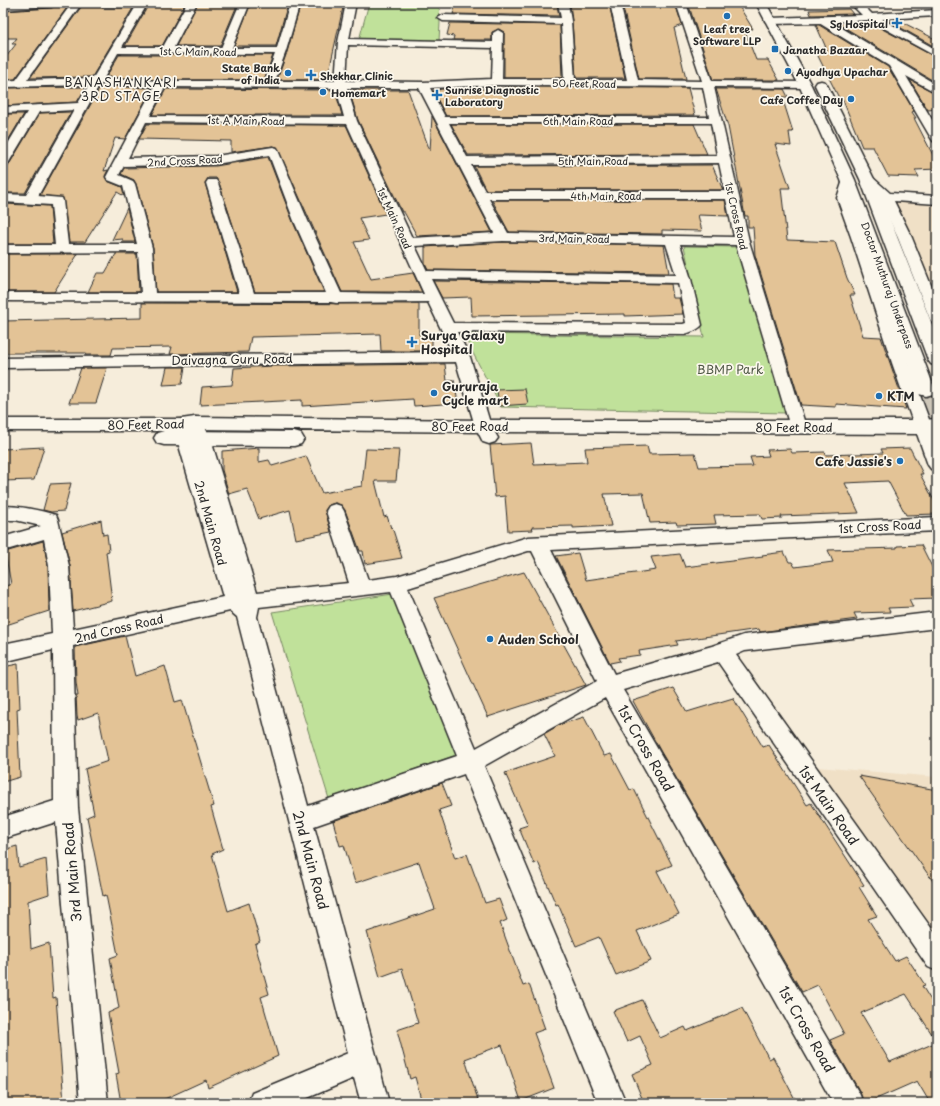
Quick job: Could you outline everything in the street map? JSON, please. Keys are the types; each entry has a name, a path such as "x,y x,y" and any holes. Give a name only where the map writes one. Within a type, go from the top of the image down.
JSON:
{"main road":[{"name":"Doctor Muthuraj Underpass","path":"761,3 805,85 848,180 926,390"},
{"path":"778,9 792,34"},
{"name":"Doctor Muthuraj Underpass","path":"813,71 867,179 937,360"},
{"name":"80 Feet Road","path":"3,425 191,431 931,432"},
{"name":"80 Feet Road","path":"486,432 798,427 931,432"},
{"name":"80 Feet Road","path":"3,438 191,431"}],"street":[{"path":"6,7 52,3"},
{"path":"19,84 77,3"},
{"path":"31,198 82,106 144,3"},
{"path":"167,50 192,3"},
{"path":"225,51 245,3"},
{"path":"269,84 281,51 295,3"},
{"name":"1st Main Road","path":"351,3 342,42 340,84 350,121 406,242 462,357 486,432"},
{"path":"563,3 566,21 570,82"},
{"path":"615,3 633,84"},
{"name":"1st Cross Road","path":"681,3 708,84 742,240 798,427"},
{"path":"855,3 869,16 937,54"},
{"path":"770,21 821,20 937,13"},
{"path":"443,44 443,14 497,19 566,21"},
{"path":"497,19 497,82"},
{"path":"821,20 937,90"},
{"path":"342,42 498,45"},
{"name":"1st C Main Road","path":"115,50 281,51"},
{"path":"893,64 936,135"},
{"path":"924,82 937,79"},
{"name":"50 Feet Road","path":"3,84 98,81 160,84 423,84 570,82 805,85"},
{"path":"148,297 145,248 129,184 112,177 160,84"},
{"path":"423,84 462,161 504,237"},
{"path":"3,110 82,106"},
{"path":"3,162 35,109"},
{"name":"1st A Main Road","path":"142,119 350,121"},
{"name":"6th Main Road","path":"441,120 715,120"},
{"name":"2nd Cross Road","path":"120,162 216,160 273,151 301,221 336,299"},
{"name":"5th Main Road","path":"462,161 724,159"},
{"path":"867,179 886,197 905,238 937,319"},
{"path":"848,180 843,198 931,432 937,465"},
{"path":"212,183 248,298"},
{"name":"4th Main Road","path":"481,194 732,195"},
{"path":"886,197 937,200"},
{"path":"3,198 31,198 57,201 62,249"},
{"name":"3rd Main Road","path":"406,242 504,237 742,240"},
{"path":"447,327 685,329 694,325 684,279 672,240"},
{"path":"3,249 145,248"},
{"path":"422,275 684,279"},
{"path":"3,297 336,299 433,298"},
{"name":"Daivagna Guru Road","path":"3,363 462,357"},
{"name":"2nd Main Road","path":"191,431 244,606 375,1103"},
{"path":"335,511 361,589"},
{"path":"3,513 15,513 49,520 51,530 3,544"},
{"name":"1st Cross Road","path":"361,589 397,584 528,544 937,524"},
{"name":"3rd Main Road","path":"51,530 59,566 63,641 66,808 94,1103"},
{"name":"1st Cross Road","path":"538,543 609,685 849,1103"},
{"path":"397,584 612,1103"},
{"name":"2nd Cross Road","path":"3,653 244,606 361,589"},
{"path":"300,819 471,762 609,685 744,643 937,620"},
{"name":"1st Main Road","path":"722,651 937,958"},
{"path":"3,828 66,808"},
{"path":"262,1103 364,1060"}],"shaded area":[{"path":"895,201 937,204 937,299"},
{"path":"817,767 937,777 937,941"}],"green space":[{"path":"369,3 439,3 439,41 359,40"},
{"name":"BBMP Park","path":"684,246 737,247 786,413 501,407 463,334 704,337"},
{"path":"393,594 459,754 329,799 272,612"}],"building":[{"path":"84,3 105,3 102,8 133,8 92,77 30,78"},
{"path":"198,3 238,3 220,46 176,46"},
{"path":"251,3 288,3 276,46 234,46"},
{"path":"301,3 344,3 327,80 277,80 287,52"},
{"path":"456,3 517,3 517,5 557,5 559,16 453,14"},
{"path":"570,3 609,3 625,78 576,78"},
{"path":"622,3 675,3 682,25 674,28 686,79 639,79"},
{"path":"688,3 737,3 753,29 744,29 756,60 768,60 779,80 713,80"},
{"path":"57,4 69,5 15,79 3,80 3,61 16,44 12,44 17,38 3,38 3,11 52,8"},
{"path":"149,4 185,4 162,46 125,46"},
{"path":"849,9 853,14 811,15 809,10"},
{"path":"887,20 898,20 937,40 937,48"},
{"path":"869,22 937,58 937,83 837,23"},
{"path":"450,23 560,25 562,78 504,78 504,32 499,29 492,32 492,40 453,40 454,36 447,35"},
{"path":"816,25 819,25 888,67 914,111 912,112 916,118 914,118 937,163 937,169 915,170 919,177 888,176 873,147 862,147 842,98 839,98 815,50 827,50"},
{"path":"119,55 273,55 264,80 161,80 106,77"},
{"path":"910,80 937,94 937,109 928,110"},
{"path":"101,86 152,88 125,139 115,138 104,171 108,170 105,176 107,181 122,187 124,196 117,192 85,242 69,242 63,198 40,195"},
{"path":"86,87 77,102 3,106 3,88"},
{"path":"505,87 688,88 695,115 446,116 433,91 442,89 505,89"},
{"path":"166,89 335,90 342,115 152,115"},
{"path":"716,89 784,89 788,97 782,97 793,132 789,132 791,146 775,144 790,188 781,188 787,240 835,242 847,278 855,295 850,295 863,336 881,337 906,409 836,404 836,407 801,405 755,255 753,227 748,227 748,216 745,216 728,126"},
{"path":"349,90 408,90 430,151 432,116 492,232 417,236 404,212 402,212 358,120"},
{"path":"71,112 25,193 3,193 3,170 10,163 40,113"},
{"path":"3,114 24,114 3,149"},
{"path":"147,124 346,125 386,214 359,218 369,240 354,242 371,279 413,273 422,292 342,292 277,147 273,146 231,152 231,141 139,139"},
{"path":"451,124 694,124 707,154 468,155"},
{"path":"268,157 293,222 324,292 255,292 219,183 216,178 208,178 205,183 237,292 156,292 153,248 136,184 134,180 121,174 124,168 216,166"},
{"path":"712,165 723,190 486,190 474,166"},
{"path":"492,200 725,200 728,216 698,215 702,231 662,230 662,234 509,232"},
{"path":"3,204 50,206 53,244 3,244"},
{"path":"127,208 135,242 122,242 123,239 112,240"},
{"path":"503,242 664,245 669,273 428,270 425,264 425,247"},
{"path":"3,254 78,254 54,292 3,292"},
{"path":"116,254 137,254 139,292 88,292 97,273 105,273"},
{"path":"433,281 671,284 673,298 679,298 683,314 625,316 625,314 472,316 471,297 442,298"},
{"path":"142,303 419,304 419,335 432,335 432,351 381,351 380,334 251,337 248,352 170,354 172,347 113,348 111,355 85,355 86,353 3,353 3,321 142,318"},
{"path":"445,364 447,381 454,380 458,403 414,406 413,399 302,406 302,400 200,405 202,387 232,385 234,368 273,366"},
{"path":"167,367 185,367 182,384 163,385"},
{"path":"81,368 107,368 96,403 69,403"},
{"path":"525,389 528,404 499,406 497,390"},
{"path":"531,443 534,464 587,462 585,448 647,446 649,454 695,453 699,467 753,466 750,457 769,456 767,450 790,449 792,453 825,452 826,455 883,453 881,449 910,448 923,474 920,474 937,506 937,514 906,515 888,481 845,483 859,513 781,516 782,518 762,519 760,514 714,515 716,524 677,525 676,522 650,523 643,493 604,494 611,526 573,528 573,526 532,527 533,530 508,531 505,496 495,497 490,445"},
{"path":"44,447 34,480 3,481 3,449"},
{"path":"259,448 259,462 269,460 272,466 306,456 322,493 362,486 366,449 399,450 396,481 375,481 384,517 387,516 391,528 392,527 402,558 365,564 363,551 360,551 345,510 341,505 335,503 329,505 325,510 331,532 296,539 290,510 259,519 247,489 229,494 222,470 222,451"},
{"path":"71,483 64,511 51,512 43,510 50,484"},
{"path":"101,520 103,535 107,534 109,551 106,552 112,601 73,611 70,566 62,532"},
{"path":"43,541 48,566 49,611 3,626 3,587 11,584 5,552"},
{"path":"921,545 937,577 937,598 909,599 913,607 888,608 890,612 854,613 857,619 760,632 759,629 676,641 678,645 639,651 640,655 618,658 620,661 610,663 556,556 578,553 586,580 656,570 651,557 680,554 685,567 763,557 762,555 784,552 789,562 792,562 795,567 833,562 828,550 897,548 897,546"},
{"path":"524,572 586,685 488,717 434,598"},
{"path":"125,636 135,676 165,666 175,702 182,700 214,806 211,807 223,849 212,854 228,911 249,903 260,941 255,944 269,994 261,997 278,1056 208,1088 206,1080 156,1103 121,1103 116,1074 119,1073 108,1013 119,1008 110,958 118,955 106,895 103,896 87,817 94,814 85,769 108,761 98,713 78,720 77,715 76,696 78,696 75,647"},
{"path":"18,664 20,708 17,709 20,777 3,782 3,667"},
{"path":"673,688 687,712 733,698 763,747 769,745 807,805 811,803 864,885 859,887 877,916 868,919 895,961 906,956 925,985 922,986 937,1010 937,1042 937,1103 930,1103 917,1081 864,1103 860,1092 830,1040 844,1034 818,985 802,992 661,752 633,701","holes":["906,994 937,1042 890,1062 861,1013"]},
{"path":"584,717 604,756 611,754 630,790 634,789 672,865 657,871 679,914 637,931 651,961 616,975 599,937 576,946 558,904 556,905 538,862 534,864 519,828 528,825 505,773 555,756 544,734 559,725"},
{"path":"859,776 937,790 937,887"},
{"path":"442,783 451,806 439,810 455,858 467,854 485,903 499,899 507,920 500,923 523,986 529,984 545,1029 534,1033 554,1088 521,1101 502,1045 465,1059 479,1103 422,1103 415,1077 410,1079 397,1030 418,1023 402,969 380,977 367,932 435,909 419,862 355,883 344,845 340,846 333,821"},
{"path":"17,846 19,867 46,859 49,894 28,901 31,949 49,943 53,998 56,997 64,1103 3,1103 3,850"},
{"path":"642,1000 660,1038 685,1027 687,1031 742,1008 769,1059 773,1057 797,1103 644,1103 632,1074 653,1065 640,1036 627,1042 613,1011"}],"tunnel":[{"path":"926,390 931,404"},
{"path":"931,403 937,420"}],"place":[{"name":"Leaf tree Software LLP","path":"727,16"},
{"name":"Sg Hospital","path":"897,23"},
{"name":"Janatha Bazaar","path":"775,49"},
{"name":"Ayodhya Upachar","path":"788,71"},
{"name":"State Bank of India","path":"288,73"},
{"name":"Shekhar Clinic","path":"311,75"},
{"name":"Homemart","path":"323,92"},
{"name":"Sunrise Diagnostic Laboratory","path":"437,95"},
{"name":"Cafe Coffee Day","path":"851,99"},
{"name":"Surya Galaxy Hospital","path":"412,342"},
{"name":"Gururaja Cycle mart","path":"434,393"},
{"name":"KTM","path":"879,396"},
{"name":"Cafe Jassie's","path":"900,461"},
{"name":"Auden School","path":"490,639"}],"district":[{"name":"BANASHANKARI 3RD STAGE","path":"121,89"}]}
